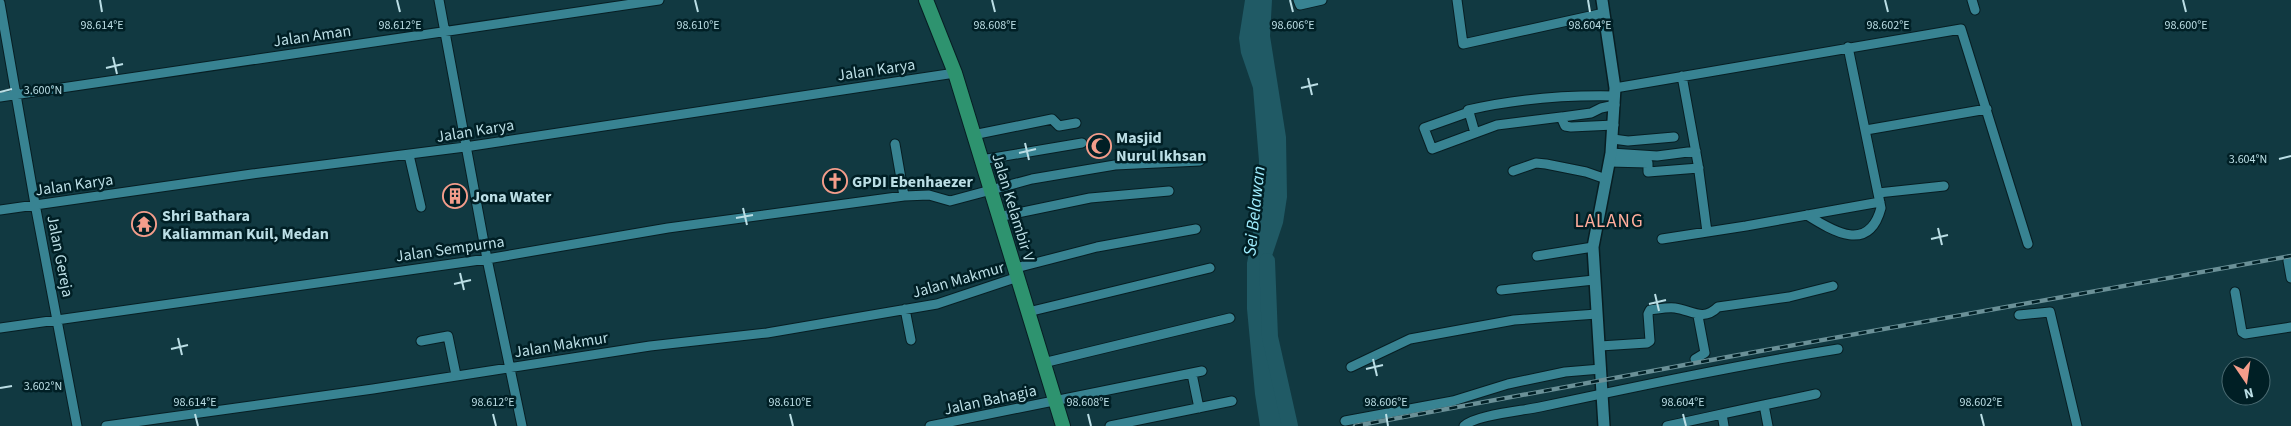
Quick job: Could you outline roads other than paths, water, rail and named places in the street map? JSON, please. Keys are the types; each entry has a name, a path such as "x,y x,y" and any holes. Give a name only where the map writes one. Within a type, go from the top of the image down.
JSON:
{"main road":[{"name":"Jalan Kelambir V","path":"926,0 954,72 1063,426"}],"street":[{"path":"439,0 487,259 522,426"},
{"name":"Jalan Aman","path":"0,97 659,0"},
{"path":"1298,0 1300,5 1322,0"},
{"path":"1457,0 1464,44 1604,13"},
{"path":"1602,0 1615,96 1613,139 1593,247 1604,426"},
{"path":"1972,0 1975,10"},
{"name":"Jalan Gereja","path":"0,3 35,204 77,426"},
{"path":"1615,96 1592,113 1497,125 1432,149 1424,128 1469,112 1468,110 1509,102 1615,96 1682,76 1961,29 2028,244"},
{"path":"1807,215 1826,227 1851,236 1861,235 1870,230 1878,220 1881,208 1848,47"},
{"name":"Jalan Karya","path":"0,210 465,146 954,72"},
{"path":"1682,76 1699,168 1707,232"},
{"path":"1866,130 1987,109"},
{"path":"1469,112 1475,133"},
{"path":"1562,117 1565,126 1568,127 1614,124"},
{"path":"973,135 1052,119 1059,126 1076,123"},
{"path":"1613,139 1628,141 1674,137"},
{"path":"981,160 1082,143"},
{"path":"895,144 904,196"},
{"path":"1610,158 1648,159 1696,151"},
{"path":"409,154 421,207"},
{"path":"1648,159 1648,172 1699,168"},
{"name":"Jalan Sempurna","path":"0,328 487,259 668,228 904,196 929,195 950,201 1032,179 1115,165 1200,161"},
{"path":"1513,171 1536,163 1586,172 1606,179"},
{"path":"1662,239 1807,215 1879,197 1944,186"},
{"path":"998,218 1090,198 1169,191"},
{"name":"Jalan Makmur","path":"106,426 364,390 650,346 767,333 937,304 1017,273 1097,246 1196,228"},
{"path":"1537,256 1593,247"},
{"path":"2291,260 2288,261 2291,278"},
{"path":"1028,312 1210,268"},
{"path":"1501,290 1594,280"},
{"path":"1600,346 1647,343 1650,341 1648,314 1650,310 1677,308 1698,316 1712,313 1718,307 1790,297 1833,286"},
{"path":"2235,292 2242,332 2245,334 2291,327"},
{"path":"905,309 911,340"},
{"path":"2019,315 2050,312 2078,426"},
{"path":"1351,367 1410,339 1514,320 1597,314"},
{"path":"1695,358 1705,353 1698,316"},
{"path":"1043,363 1230,318"},
{"path":"421,341 448,336 456,375"},
{"path":"1464,426 1472,419 1724,368 1838,349"},
{"path":"1344,421 1453,401 1508,384 1565,372 1601,369"},
{"name":"Jalan Bahagia","path":"930,426 950,425 1202,371"},
{"path":"1192,374 1199,408"},
{"path":"1667,426 1816,394"},
{"path":"1110,426 1232,401"},
{"path":"1764,405 1768,426"},
{"path":"1722,414 1724,426"}],"water":[{"name":"Sei Belawan","path":"1245,0 1272,0 1270,36 1286,137 1287,197 1283,223 1269,265 1265,304 1278,384 1288,426 1260,426 1255,394 1247,309 1247,263 1255,222 1259,161 1253,88 1241,53 1239,38"}],"waterway":[{"name":"Sei Belawan","path":"1267,261 1270,337 1290,426"}],"railway":[{"path":"1355,426 2291,256"}],"place":[{"name":"Masjid Nurul Ikhsan","path":"1099,146"},
{"name":"GPDI Ebenhaezer","path":"835,181"},
{"name":"Jona Water","path":"455,196"},
{"name":"Shri Bathara Kaliamman Kuil, Medan","path":"144,224"}],"district":[{"name":"LALANG","path":"1609,220"}]}
